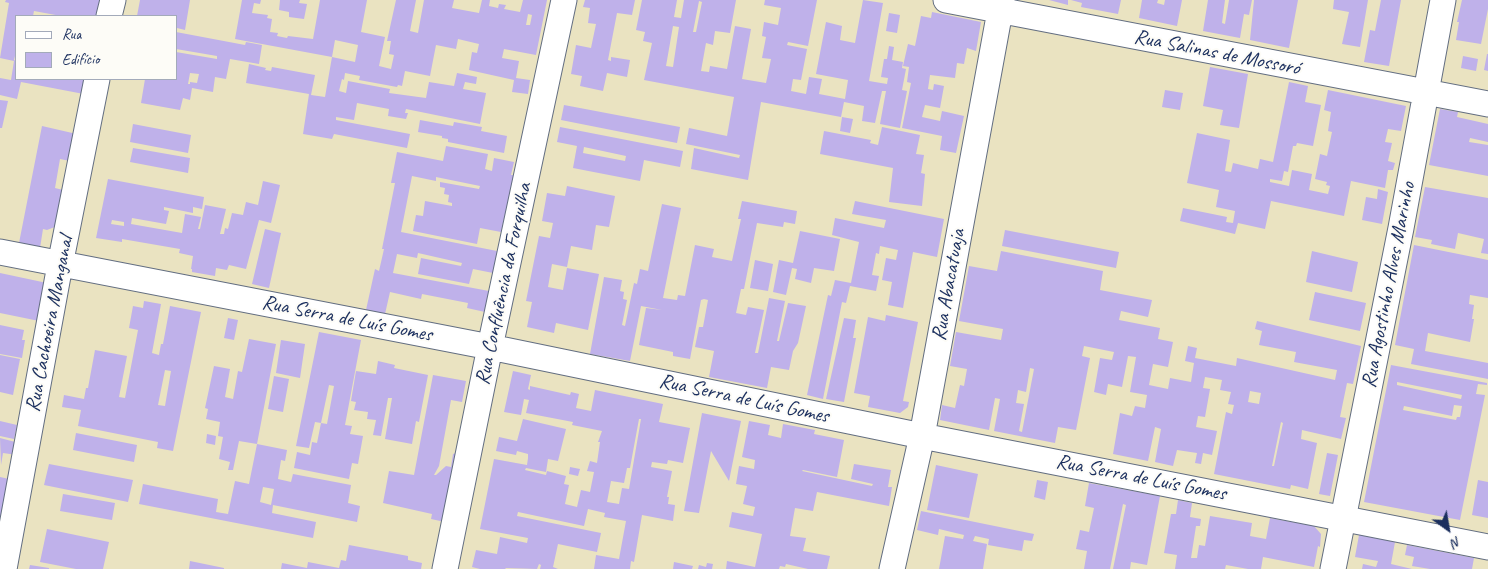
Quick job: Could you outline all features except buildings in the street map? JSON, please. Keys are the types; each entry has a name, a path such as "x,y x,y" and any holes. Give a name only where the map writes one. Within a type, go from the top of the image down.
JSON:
{"street":[{"path":"110,15 113,0"},
{"name":"Rua Confluência da Forquilha","path":"445,569 564,0"},
{"name":"Rua Salinas de Mossoró","path":"946,0 1001,5 1488,104"},
{"name":"Rua Agostinho Alves Marinho","path":"1333,569 1401,228 1443,0"},
{"name":"Rua Abacatuaja","path":"892,569 922,436 1001,5"},
{"name":"Rua Cachoeira Manganal","path":"4,569 60,264 97,80"},
{"name":"Rua Serra de Luís Gomes","path":"0,252 490,347 922,436 1488,546"}]}
